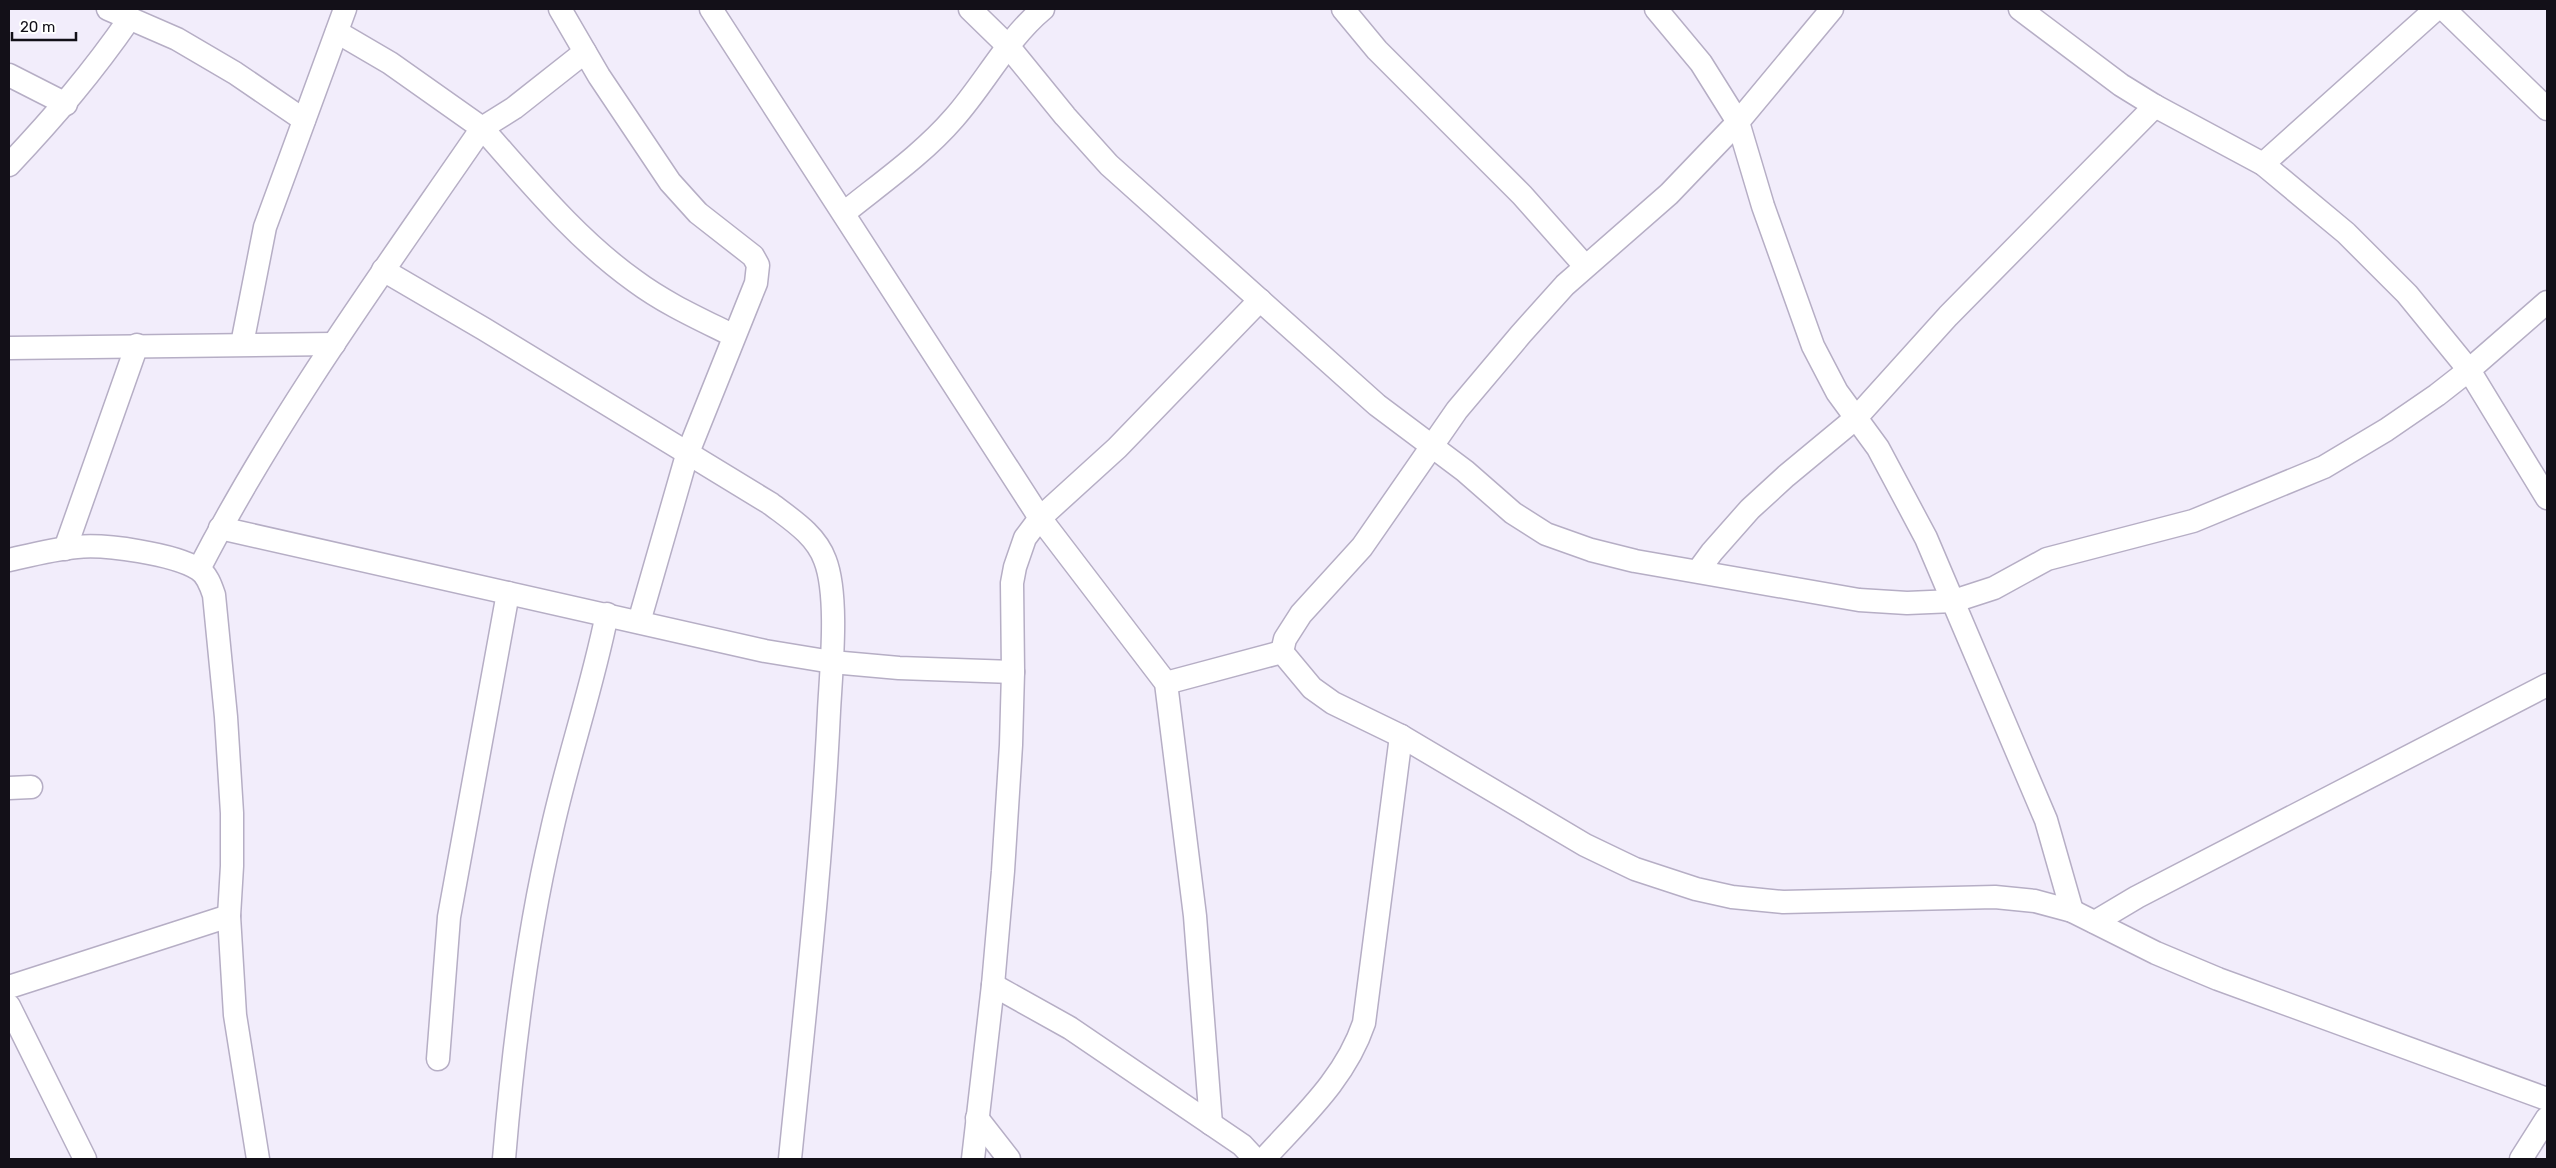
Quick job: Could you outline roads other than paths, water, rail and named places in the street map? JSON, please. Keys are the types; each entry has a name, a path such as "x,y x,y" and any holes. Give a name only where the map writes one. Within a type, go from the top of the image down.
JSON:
{"street":[{"path":"108,9 177,39 219,63 304,120"},
{"path":"242,344 265,228 344,9"},
{"path":"560,9 640,138 683,199 753,256 758,265 759,274 756,283 687,455 639,622"},
{"path":"712,9 817,175 844,213 1040,518 1166,683 1195,916 1211,1124"},
{"path":"970,9 1008,46 1065,116 1109,165 1151,205 1377,404 1433,445 1513,513 1546,534 1591,550 1635,561 1859,600 1907,603 1954,602 1994,588 2047,559 2193,521 2324,467 2386,430 2469,370 2547,302"},
{"path":"844,213 952,120 984,83 1008,46 1043,9"},
{"path":"1343,9 1377,50 1522,195 1585,266"},
{"path":"1656,9 1701,63 1738,122 1764,206 1813,346 1836,392 1878,448 1906,498 1954,602 2046,820 2072,911"},
{"path":"1282,652 1292,626 1362,547 1457,410 1521,334 1585,266 1669,194 1738,122 1832,9"},
{"path":"2020,9 2073,51 2155,106 2263,164 2346,233 2407,294 2469,370 2547,498"},
{"path":"2263,164 2436,9"},
{"path":"2444,9 2547,109"},
{"path":"9,165 66,104 102,59 130,18"},
{"path":"337,32 390,63 482,128 568,224 634,281 673,306 734,336"},
{"path":"199,569 220,528 267,447 383,270 482,128 514,108 585,52"},
{"path":"9,75 66,104"},
{"path":"1698,571 1712,552 1750,510 1786,476 1856,418 1948,316 2155,106"},
{"path":"383,270 484,329 687,455 771,504 797,523 820,549 830,576 832,662 821,844 790,1159"},
{"path":"972,1159 993,985 1004,842 1013,672 1012,583 1025,538 1040,518 1117,448 1260,300"},
{"path":"9,348 334,344"},
{"path":"65,549 137,345"},
{"path":"220,528 765,651 832,662 899,668 1013,672"},
{"path":"9,560 79,546 124,549 160,556 199,569 209,581 214,595 226,718 232,813 232,866 229,916 235,1014 258,1159"},
{"path":"438,1059 449,917 508,593"},
{"path":"504,1159 517,1021 550,836 596,667 607,614"},
{"path":"1166,683 1282,652"},
{"path":"1282,652 1312,688 1332,703 1401,736 1585,845 1635,869 1696,889 1732,897 1783,902 1995,896 2035,901 2072,911 2156,954 2218,979 2547,1099"},
{"path":"2095,922 2137,897 2547,685"},
{"path":"1264,1159 1336,1080 1358,1041 1364,1023 1401,736"},
{"path":"9,788 32,787"},
{"path":"9,987 229,916"},
{"path":"993,985 1070,1028 1242,1145 1255,1159"},
{"path":"9,1006 85,1159"},
{"path":"977,1118 1009,1159"},
{"path":"2521,1159 2547,1118"}]}
